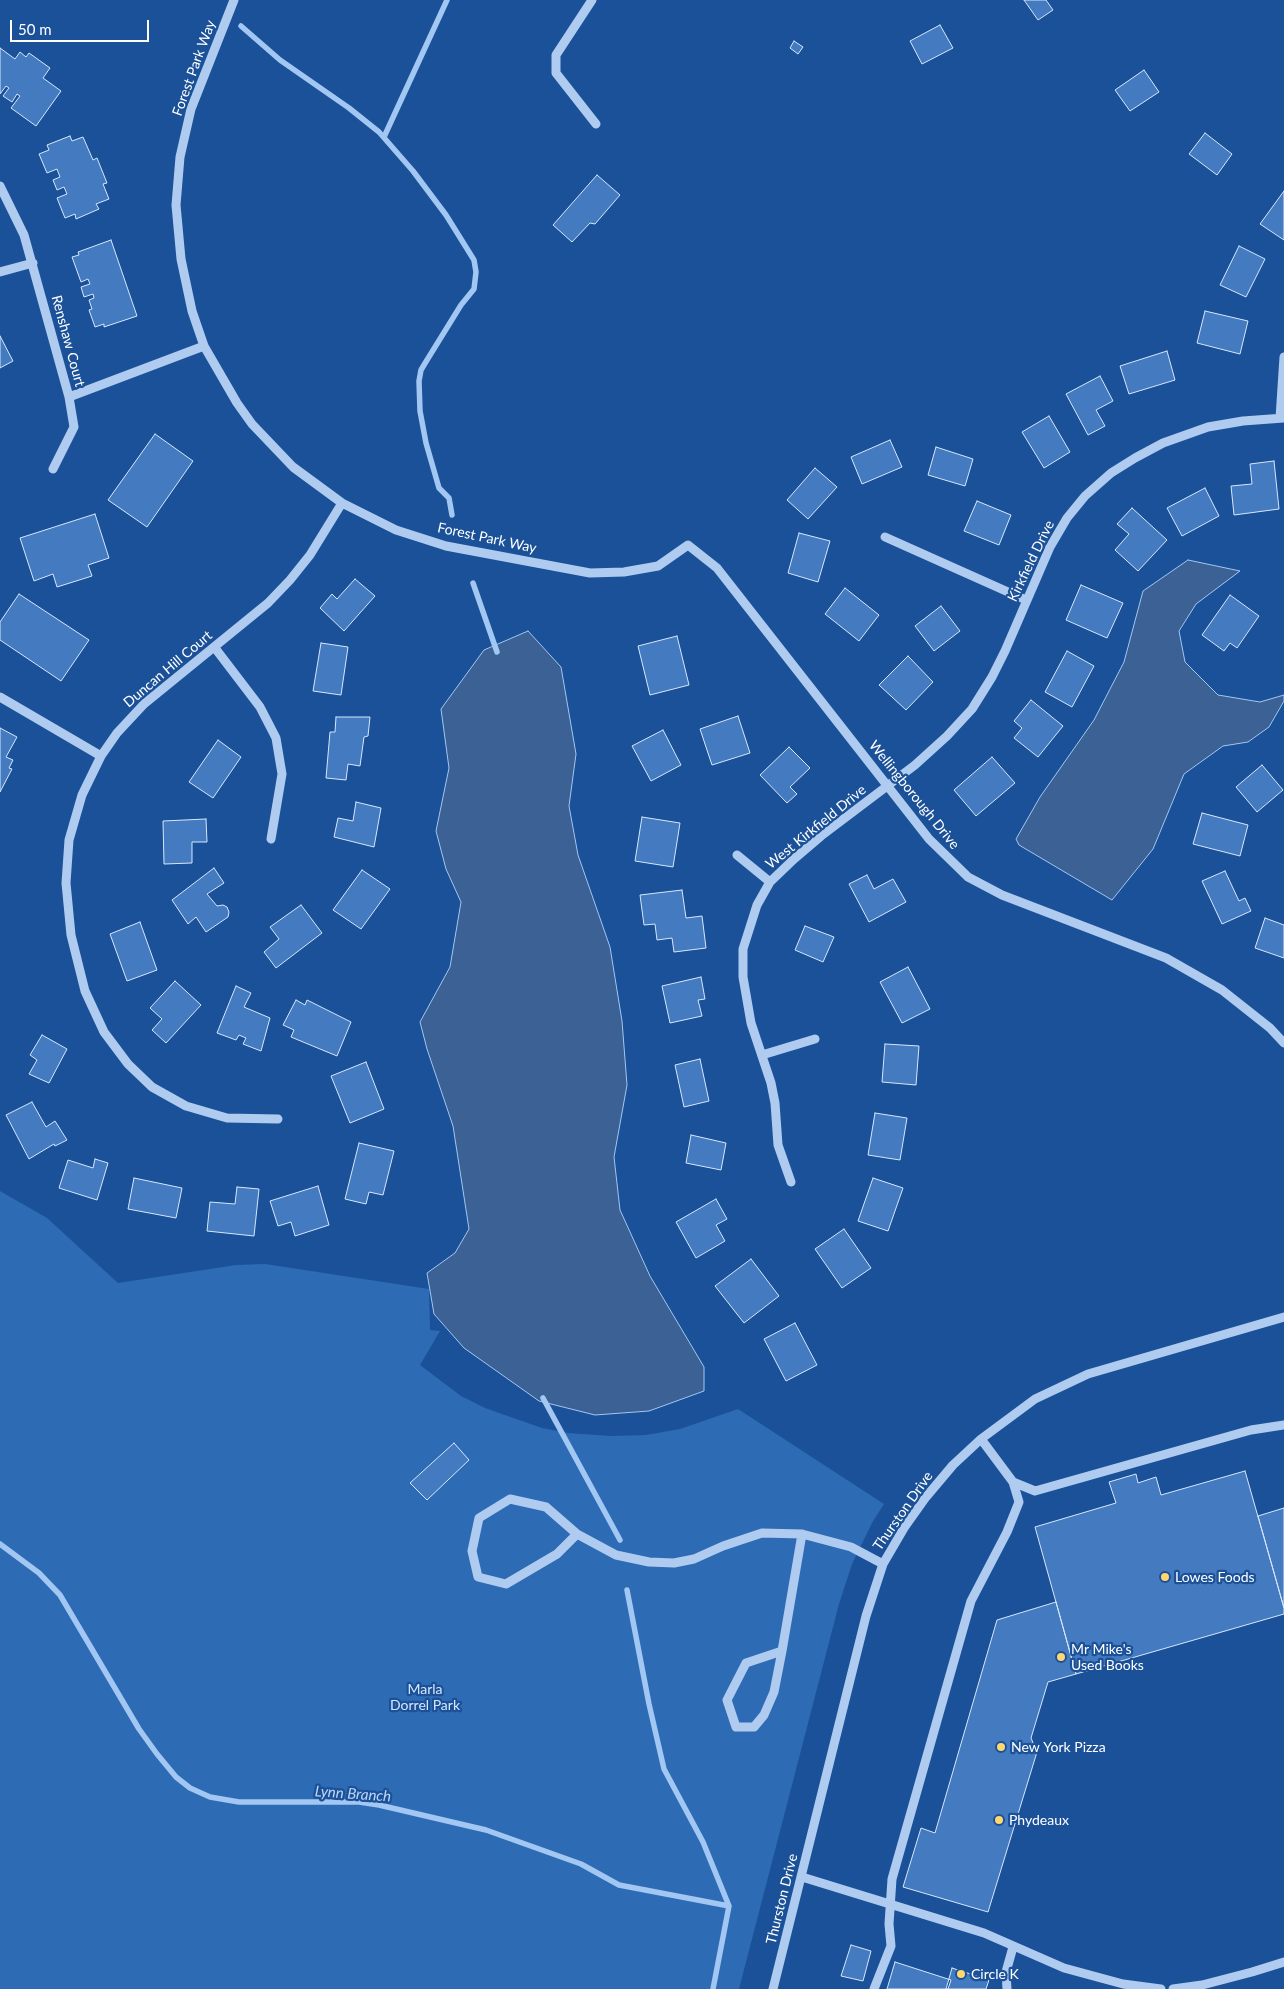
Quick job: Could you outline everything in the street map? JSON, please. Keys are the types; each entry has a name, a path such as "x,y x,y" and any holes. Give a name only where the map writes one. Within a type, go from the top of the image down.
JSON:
{"street":[{"name":"Forest Park Way","path":"234,0 191,109 180,157 176,205 181,259 192,311 204,346 237,403 252,424 293,467 342,503 396,530 446,546 590,573 624,572 658,566 688,545"},
{"path":"592,0 556,55 556,73 596,124"},
{"name":"Renshaw Court","path":"0,186 24,235 69,397 204,346"},
{"path":"0,272 32,264"},
{"path":"1282,418 1284,357"},
{"path":"52,469 74,427 69,397"},
{"name":"Kirkfield Drive","path":"889,786 947,736 972,709 992,678 1050,546 1067,518 1085,496 1112,473 1163,443 1208,427 1244,421 1282,418"},
{"name":"Duncan Hill Court","path":"278,1119 226,1118 186,1106 152,1088 128,1064 104,1032 92,1010 85,991 71,935 66,883 68,840 82,795 101,756 117,733 144,704 268,603 310,555 342,503"},
{"path":"886,537 1026,600"},
{"name":"Wellingborough Drive","path":"688,545 717,568 929,839 968,877 1002,895 1166,958 1222,990 1270,1028 1284,1043"},
{"path":"215,648 260,707 276,738 282,774 271,839"},
{"path":"0,697 101,756"},
{"name":"West Kirkfield Drive","path":"791,1182 778,1145 775,1103 771,1083 750,1023 743,977 743,949 757,905 770,882 821,836 889,786"},
{"path":"737,855 770,882"},
{"path":"762,1055 815,1039"},
{"name":"Thurston Drive","path":"773,1989 866,1616 883,1564 904,1528 926,1497 953,1465 981,1439 1035,1399 1088,1374 1284,1317"},
{"path":"1013,1482 1035,1491 1251,1430 1284,1425"},
{"path":"874,1989 891,1946 889,1924 892,1904 892,1879 971,1601 1007,1532 1019,1502 1013,1482 981,1439"},
{"path":"577,1534 557,1554 506,1584 478,1577 472,1551 479,1518 510,1499 546,1507 577,1534 616,1555 649,1562 674,1563 694,1560 723,1546 762,1533 802,1534 851,1547 883,1564"},
{"path":"782,1651 746,1663 727,1700 736,1727 754,1727 764,1714 774,1692 782,1651 802,1534"},
{"path":"802,1877 984,1933 1064,1968 1123,1984 1161,1989"},
{"path":"1007,1989 1006,1972 1013,1947"},
{"path":"1173,1989 1202,1985 1284,1962"}],"green space":[{"name":"Marla Dorrel Park","path":"0,1191 47,1218 118,1283 236,1265 265,1264 429,1289 430,1330 440,1331 420,1365 461,1396 485,1408 542,1428 568,1433 611,1436 646,1435 680,1429 738,1409 884,1504 872,1523 852,1564 839,1604 739,1989 0,1989"}],"shaded area":[{"path":"1188,560 1240,571 1196,604 1179,631 1185,662 1218,695 1260,702 1284,695 1284,701 1269,727 1248,742 1223,746 1184,774 1153,849 1112,900 1019,845 1016,839 1040,797 1094,720 1124,662 1143,591"},
{"path":"528,631 561,667 576,754 569,806 578,855 610,947 622,1021 627,1085 614,1157 620,1210 650,1276 704,1367 704,1391 649,1411 595,1415 539,1401 464,1348 434,1314 427,1273 455,1253 469,1229 453,1126 420,1022 450,967 461,902 446,869 436,831 449,768 441,709 484,650"}],"building":[{"path":"1024,0 1046,0 1053,10 1038,20"},
{"path":"940,25 953,48 922,64 910,41"},
{"path":"794,41 803,47 798,54 790,48"},
{"path":"0,48 15,59 20,52 26,57 29,53 50,68 43,78 61,91 36,126 11,108 20,96 17,94 12,102 3,96 9,88 6,86 0,94"},
{"path":"1144,70 1159,92 1130,111 1115,90"},
{"path":"1205,133 1232,154 1217,175 1189,154"},
{"path":"70,136 72,141 83,137 93,160 97,158 107,183 103,184 109,199 96,204 99,209 76,219 75,214 65,218 57,198 67,194 64,187 57,190 53,180 60,177 57,169 47,173 39,154 49,150 47,145"},
{"path":"597,175 620,195 595,224 590,223 572,242 553,225"},
{"path":"1284,191 1284,240 1260,224"},
{"path":"111,240 137,316 104,327 104,324 95,327 89,310 92,309 89,300 94,298 93,294 84,297 81,287 90,284 88,279 81,282 72,257 79,255 78,252"},
{"path":"1239,246 1265,259 1246,297 1220,285"},
{"path":"1205,311 1248,321 1240,354 1197,343"},
{"path":"0,336 13,361 0,368"},
{"path":"1167,351 1175,380 1129,394 1120,366"},
{"path":"1100,376 1113,401 1096,410 1105,426 1088,435 1066,394"},
{"path":"1049,416 1070,452 1044,468 1022,432"},
{"path":"155,434 193,461 147,527 108,500"},
{"path":"890,440 902,467 862,484 851,457"},
{"path":"936,447 973,459 965,486 928,475"},
{"path":"1274,461 1279,509 1234,515 1231,486 1252,484 1250,464"},
{"path":"815,468 837,487 808,519 787,500"},
{"path":"1205,488 1219,516 1182,536 1167,508"},
{"path":"977,501 1011,515 999,545 964,531"},
{"path":"1132,508 1167,540 1138,571 1115,550 1129,534 1117,524"},
{"path":"95,514 109,558 88,565 92,576 57,587 53,574 34,581 20,538"},
{"path":"799,533 830,541 818,582 788,573"},
{"path":"355,579 375,596 344,631 320,608 332,594 337,599"},
{"path":"1081,585 1123,603 1107,638 1066,620"},
{"path":"845,588 879,615 859,641 825,614"},
{"path":"19,594 89,640 61,681 0,640 0,622"},
{"path":"1230,595 1259,616 1237,648 1230,643 1224,651 1202,635"},
{"path":"941,606 960,631 934,651 915,626"},
{"path":"677,636 689,685 650,695 638,646"},
{"path":"321,643 348,647 341,695 313,691"},
{"path":"1067,651 1094,666 1072,707 1045,692"},
{"path":"908,656 933,682 906,710 879,685"},
{"path":"1031,700 1063,726 1038,757 1014,738 1022,728 1014,721"},
{"path":"738,716 750,753 712,765 700,729"},
{"path":"336,717 370,717 368,736 364,737 360,766 348,764 346,780 326,778 330,732 335,732"},
{"path":"0,728 17,737 6,757 13,760 9,768 12,769 0,792"},
{"path":"663,730 681,765 651,781 632,746"},
{"path":"218,740 241,757 213,798 189,782"},
{"path":"789,747 810,768 790,787 797,794 787,803 760,775"},
{"path":"992,757 1015,783 976,816 954,790"},
{"path":"1262,765 1283,790 1257,812 1236,787"},
{"path":"356,802 381,808 374,847 334,837 338,818 353,821"},
{"path":"1202,813 1248,825 1240,856 1193,844"},
{"path":"642,817 680,823 673,867 635,861"},
{"path":"206,819 207,842 192,842 192,863 164,864 163,821"},
{"path":"214,868 224,883 207,894 217,906 223,905 227,907 229,912 228,917 206,932 196,917 188,924 172,900"},
{"path":"362,870 390,889 361,929 333,910"},
{"path":"1225,871 1239,901 1245,898 1251,911 1222,924 1202,881"},
{"path":"867,875 874,889 893,879 906,902 869,922 849,884"},
{"path":"682,890 686,918 702,916 706,948 674,952 672,938 657,940 655,924 644,925 640,895"},
{"path":"301,905 322,933 276,968 264,952 279,939 270,927"},
{"path":"1265,918 1284,925 1284,958 1255,948"},
{"path":"140,922 157,970 127,981 110,934"},
{"path":"805,926 834,937 823,962 795,950"},
{"path":"908,967 930,1009 902,1023 880,982"},
{"path":"701,977 705,999 698,1000 702,1016 670,1023 662,986"},
{"path":"175,981 201,1005 166,1043 152,1030 162,1019 150,1008"},
{"path":"236,986 251,993 244,1007 270,1018 261,1051 243,1044 246,1038 239,1035 236,1040 217,1033"},
{"path":"296,1000 305,1005 307,1000 351,1022 337,1056 291,1037 294,1030 283,1025"},
{"path":"42,1035 67,1049 49,1083 29,1074 37,1060 30,1055"},
{"path":"885,1044 919,1046 916,1085 882,1082"},
{"path":"700,1059 709,1101 684,1107 675,1065"},
{"path":"366,1062 384,1109 350,1123 331,1076"},
{"path":"32,1102 46,1127 55,1121 67,1140 55,1146 54,1144 29,1159 6,1115"},
{"path":"875,1113 907,1118 900,1160 868,1155"},
{"path":"691,1135 726,1143 721,1170 686,1163"},
{"path":"359,1143 394,1151 383,1195 369,1192 366,1204 345,1199"},
{"path":"95,1159 108,1163 97,1200 59,1188 68,1160 93,1168"},
{"path":"134,1178 182,1188 176,1218 128,1209"},
{"path":"873,1178 903,1188 888,1231 858,1221"},
{"path":"318,1186 329,1225 295,1236 291,1222 278,1226 270,1201"},
{"path":"237,1187 259,1189 254,1236 207,1231 210,1202 235,1204"},
{"path":"716,1199 727,1219 716,1225 725,1241 696,1258 676,1222"},
{"path":"844,1229 871,1268 842,1288 815,1249"},
{"path":"751,1259 779,1296 744,1323 715,1286"},
{"path":"795,1323 817,1365 786,1381 764,1339"},
{"path":"454,1443 469,1460 427,1500 410,1483"},
{"path":"1245,1471 1284,1608 1284,1614 1076,1674 1035,1527 1116,1503 1109,1482 1136,1474 1138,1483 1156,1477 1161,1495"},
{"path":"1284,1508 1284,1608 1258,1516"},
{"path":"1056,1602 1076,1674 1048,1682 1031,1738 1037,1752 988,1912 903,1887 921,1828 935,1833 997,1620"},
{"path":"851,1945 871,1951 863,1981 841,1976"},
{"path":"895,1962 951,1980 948,1989 887,1989"},
{"name":"Circle K","path":"952,1968 989,1980 986,1989 946,1989"}],"waterway":[{"path":"384,137 447,0"},
{"path":"241,26 280,60 349,108 379,132 413,171 446,215 474,260 476,272 474,289 461,305 421,370 419,381 420,411 426,443 439,488 449,498 452,515"},
{"path":"473,583 497,652"},
{"path":"543,1398 620,1540"},
{"name":"Lynn Branch","path":"0,1544 39,1573 60,1595 139,1729 176,1777 190,1788 210,1797 239,1802 359,1802 379,1805 486,1830 581,1864 619,1885 729,1906"},
{"path":"627,1590 649,1704 664,1769 703,1842 729,1906"},
{"name":"Lynn Branch","path":"713,1989 729,1906"}],"place":[{"name":"Lowes Foods","path":"1165,1577"},
{"name":"Mr Mike's Used Books","path":"1061,1657"},
{"name":"New York Pizza","path":"1001,1747"},
{"name":"Phydeaux","path":"999,1820"},
{"name":"Circle K","path":"961,1974"}]}
